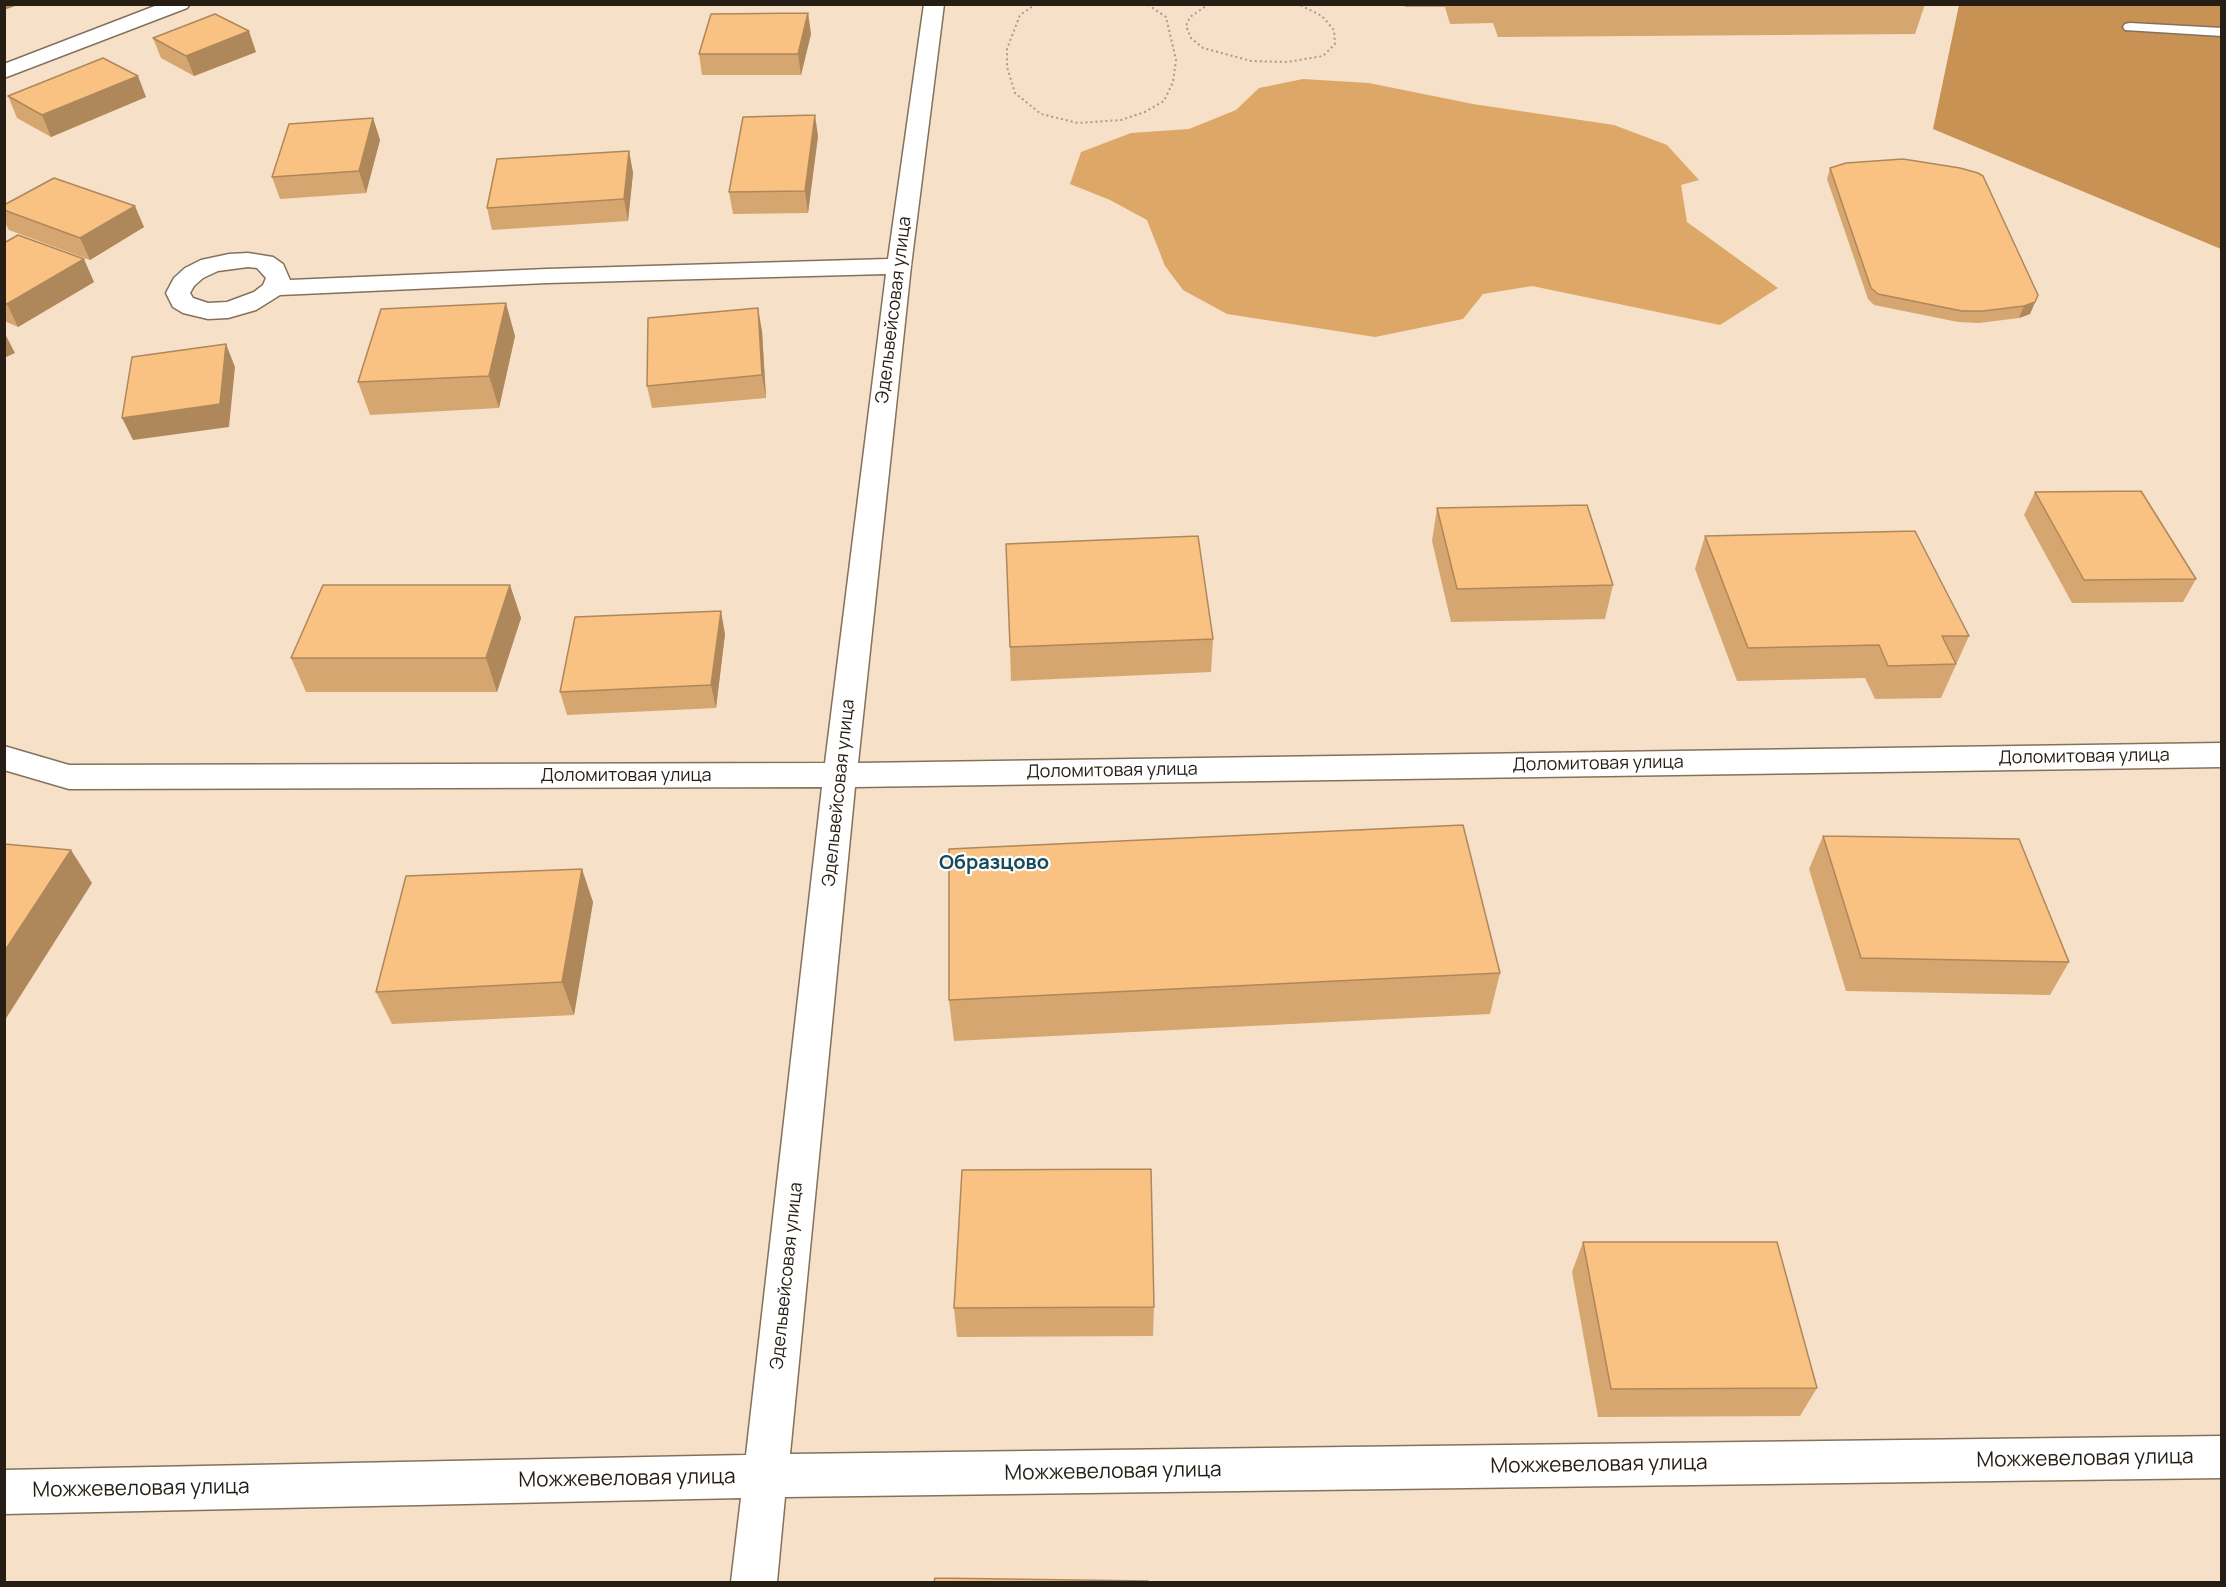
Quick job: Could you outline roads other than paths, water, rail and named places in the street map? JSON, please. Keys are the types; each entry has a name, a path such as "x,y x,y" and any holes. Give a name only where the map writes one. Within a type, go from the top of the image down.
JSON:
{"street":[{"path":"4,72 180,4"},
{"name":"Эдельвейсовая улица","path":"754,1582 840,775 898,266 933,4"},
{"path":"274,288 559,275 898,266"},
{"name":"Доломитовая улица","path":"4,758 69,777 840,775 2222,754"},
{"name":"Можжевеловая улица","path":"4,1492 766,1476 2222,1457"}],"lane":[{"path":"2130,27 2222,32"}],"district":[{"name":"Образцово","path":"994,863"}]}
